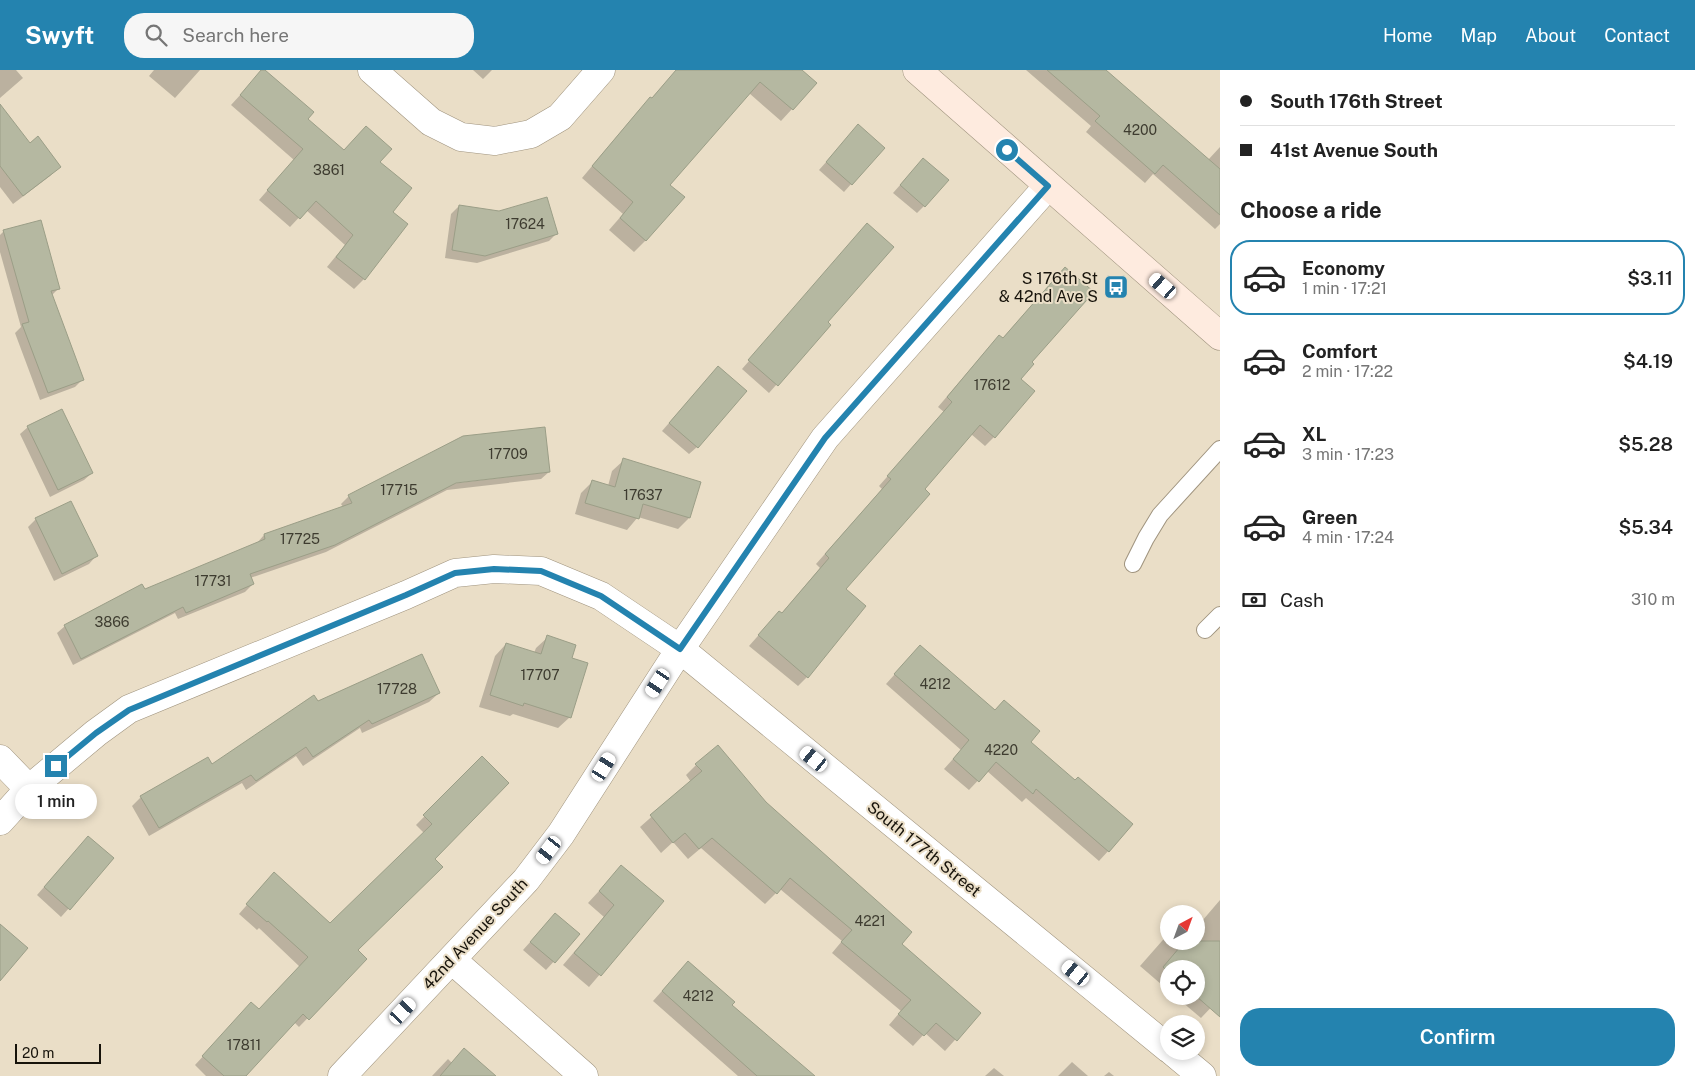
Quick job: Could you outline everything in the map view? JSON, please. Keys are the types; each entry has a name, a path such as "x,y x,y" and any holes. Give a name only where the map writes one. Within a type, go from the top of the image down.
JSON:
{"street":[{"path":"372,70 432,122 461,137 494,141 532,134 560,117 601,70"},
{"path":"917,70 1220,336"},
{"name":"42nd Avenue South","path":"342,1076 526,880 561,834 680,649 825,438 1048,186"},
{"name":"South 177th Street","path":"0,820 29,789 96,733 129,710 455,573 494,569 541,571 601,596 680,649 1160,1042"},
{"path":"0,759 29,789"},
{"path":"452,960 584,1076"},
{"path":"1183,1060 1202,1076"}],"lane":[{"path":"1133,564 1160,515 1218,456"},
{"path":"1204,630 1220,614"}],"building":[{"path":"261,70 265,70 314,112 308,119 344,150 366,126 392,149 380,162 412,188 393,212 408,224 365,280 336,257 353,235 316,201 300,219 267,190 303,149 240,95"},
{"path":"676,70 802,70 817,83 793,110 760,82 670,185 685,197 646,241 620,218 633,202 592,166 650,97 652,98"},
{"path":"1047,70 1106,70 1220,169 1220,215 1163,165 1155,174 1095,121 1100,116"},
{"path":"0,104 30,143 38,136 61,167 23,196 0,166"},
{"path":"858,124 885,148 852,185 826,162"},
{"path":"923,158 949,180 925,207 900,185"},
{"path":"547,197 558,234 485,256 452,250 459,205 499,211"},
{"path":"41,220 60,289 51,291 84,380 48,393 22,324 29,322 3,230"},
{"path":"867,223 894,247 828,322 831,325 778,386 748,360"},
{"path":"1065,267 1094,292 1032,362 1034,364 1021,379 1035,391 995,438 980,425 925,489 930,494 846,589 866,606 808,678 758,635 779,611 782,613 829,558 825,554 891,479 887,476 952,402 947,397 999,335 1003,338"},
{"path":"718,366 747,391 698,448 669,423"},
{"path":"62,409 93,473 58,490 27,426"},
{"path":"545,427 550,472 456,483 335,545 250,574 254,584 186,613 183,607 81,659 64,625 142,584 145,589 265,539 264,534 352,503 348,495 463,436"},
{"path":"623,458 701,482 690,518 643,504 639,519 585,503 592,480 615,487"},
{"path":"71,501 98,556 62,574 35,518"},
{"path":"547,635 576,645 572,658 588,663 571,718 524,703 523,706 490,695 506,643 541,654"},
{"path":"920,645 995,710 1004,700 1040,731 1031,742 1075,780 1078,777 1133,824 1109,852 1036,789 1033,794 996,762 979,782 953,759 969,740 894,674"},
{"path":"422,654 440,693 372,724 369,720 313,757 306,747 256,781 251,775 159,828 140,796 208,757 212,764 314,695 318,701"},
{"path":"718,745 766,802 912,932 902,944 981,1013 957,1041 936,1023 924,1036 898,1014 911,1000 841,942 852,930 790,878 777,894 712,838 699,849 685,833 673,843 650,815 702,771 695,764"},
{"path":"482,756 509,783 435,859 443,867 358,950 367,959 309,1020 303,1014 246,1076 224,1076 202,1056 251,1002 259,1009 308,957 246,904 274,872 330,923 432,824 423,815"},
{"path":"88,836 114,858 70,910 44,887"},
{"path":"621,865 664,901 601,976 574,953 614,905 599,891"},
{"path":"555,913 580,934 555,963 530,942"},
{"path":"0,924 28,948 0,981"},
{"path":"1205,941 1220,941 1220,1017 1205,1004 1205,960 1169,960 1177,950 1205,950"},
{"path":"688,961 735,1002 732,1005 815,1076 757,1076 662,991"},
{"path":"464,1048 496,1076 440,1076"}],"place":[{"name":"S 176th St & 42nd Ave S","path":"1116,287"}],"route":[{"path":"56,766 96,733 129,710 455,573 494,569 541,571 601,596 680,649 825,438 1048,186 1007,150"}]}
